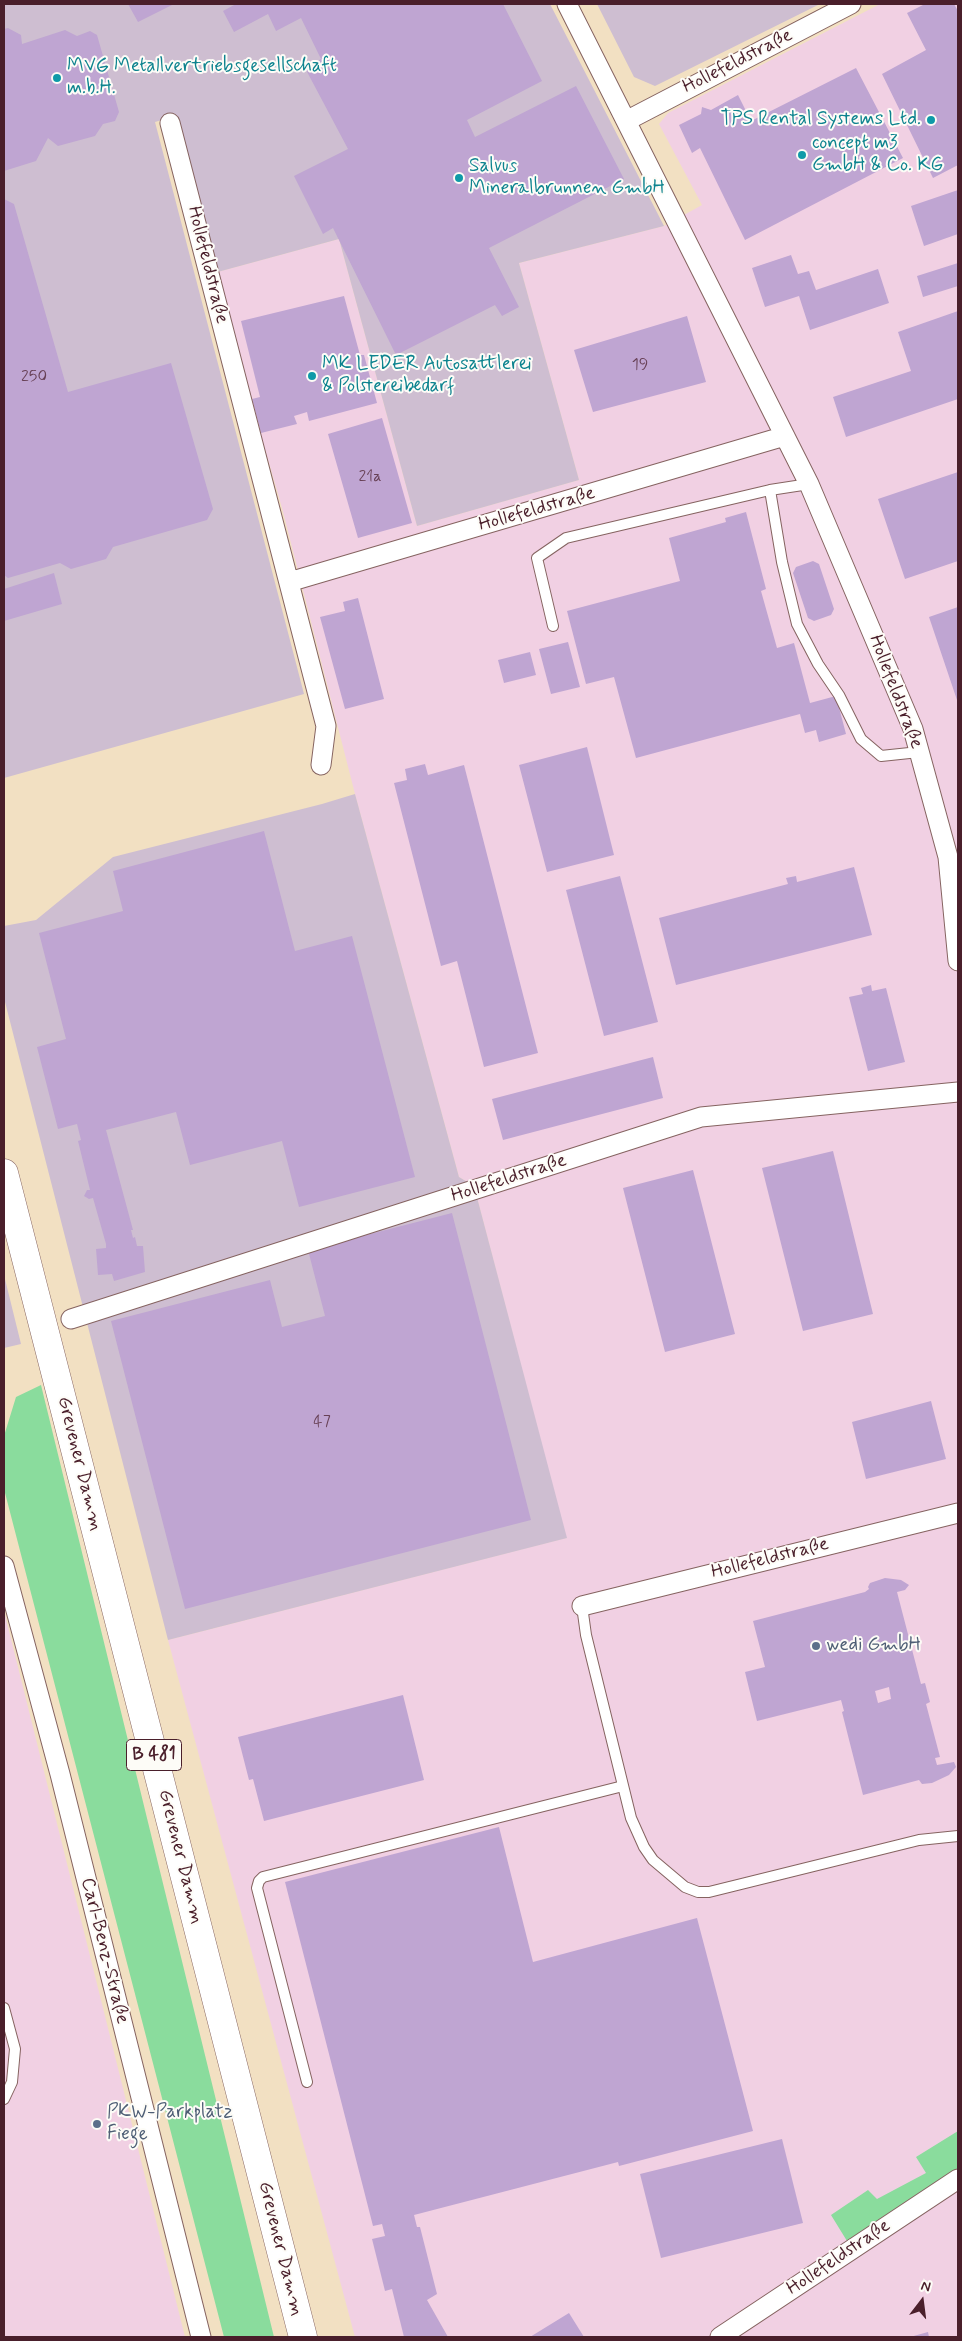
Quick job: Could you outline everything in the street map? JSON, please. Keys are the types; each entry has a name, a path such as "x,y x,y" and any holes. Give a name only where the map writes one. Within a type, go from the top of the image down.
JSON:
{"main road":[{"name":"Grevener Damm","path":"4,1173 303,2337"}],"street":[{"name":"Hollefeldstraße","path":"567,4 810,484 913,729 948,857 958,962"},
{"name":"Hollefeldstraße","path":"626,120 851,4"},
{"name":"Hollefeldstraße","path":"170,123 326,726 321,765"},
{"name":"Hollefeldstraße","path":"288,582 785,436"},
{"name":"Hollefeldstraße","path":"71,1319 702,1117 958,1092"},
{"name":"Hollefeldstraße","path":"582,1606 958,1513"},
{"name":"Carl-Benz-Straße","path":"4,1566 10,1612 65,1793 201,2337"},
{"name":"Hollefeldstraße","path":"720,2337 958,2179"}],"lane":[{"path":"553,626 537,558 566,538 770,490 810,484"},
{"path":"770,490 782,562 797,624 818,664 839,695 861,739 881,756 919,752"},
{"path":"582,1606 586,1636 631,1818 644,1847 653,1860 685,1887 698,1892 720,1890 919,1840 958,1836"},
{"path":"307,2082 257,1888 259,1881 263,1877 623,1786"},
{"path":"4,2008 14,2049 12,2082 4,2099"}],"shaded area":[{"path":"4,4 550,4 664,226 519,263 579,480 417,526 339,239 214,273 172,117 155,122 304,694 4,778"},
{"path":"597,4 820,4 655,86 634,77"},
{"path":"880,4 958,4 958,2337 355,2337 168,1640 566,1538 474,1186 459,1177 355,794 282,508 214,273 339,239 417,526 579,480 519,263 664,226 702,205 659,124 668,113"},
{"path":"355,794 459,1177 474,1186 567,1538 168,1640 4,998 4,926 36,920 113,857"},
{"path":"4,1275 21,1344 4,1348"},
{"path":"4,1611 185,2337 4,2337"}],"green space":[{"path":"41,1385 274,2337 224,2337 4,1489 4,1436 16,1397"},
{"path":"958,2131 958,2169 847,2241 831,2215 868,2190 877,2199 926,2173 916,2157"}],"building":[{"path":"128,4 174,4 138,22"},
{"name":"Salvus Mineralbrunnen GmbH","path":"236,4 503,4 542,81 467,120 475,137 576,86 624,179 489,248 519,307 502,316 495,305 396,355 333,228 323,234 294,176 348,149 305,68 321,59 301,18 276,31 268,14 234,32 223,11"},
{"name":"TPS Rental Systems Ltd.","path":"925,4 954,4 958,11 958,165 933,178 882,74 926,50 907,13"},
{"name":"MVG Metallvertriebsgesellschaft m.b.H.","path":"8,28 21,35 22,44 65,30 77,36 90,31 97,35 119,112 115,121 103,124 95,136 58,146 48,138 36,161 4,171 4,29"},
{"name":"concept m3 GmbH & Co. KG","path":"856,68 903,158 745,240 700,148 692,153 679,125 701,114 702,107 711,110 738,95 751,121"},
{"path":"958,190 958,234 924,246 911,206"},
{"path":"4,199 14,204 68,392 171,363 213,509 207,520 113,547 106,559 71,569 60,563 8,578 4,575"},
{"path":"791,255 798,274 809,271 816,290 878,269 889,303 810,330 799,296 765,307 752,268"},
{"path":"958,263 958,286 923,297 917,276"},
{"name":"MK LEDER Autosattlerei & Polstereibedarf","path":"344,296 360,355 364,355 377,403 309,421 307,412 294,416 297,424 261,433 252,399 260,397 241,321"},
{"path":"958,311 958,399 846,437 833,397 911,371 898,332"},
{"path":"687,316 706,382 593,412 574,350"},
{"path":"382,418 412,523 358,538 328,434"},
{"path":"958,472 958,561 905,579 878,499"},
{"path":"746,512 766,589 761,591 777,648 794,643 810,703 836,696 846,734 819,742 816,730 805,733 800,714 636,758 614,677 586,684 567,611 680,581 669,538 726,522 725,518"},
{"path":"813,561 819,564 834,609 831,615 814,621 808,618 793,573 796,567"},
{"path":"54,573 62,604 4,621 4,589"},
{"path":"358,598 384,699 345,709 320,617 345,611 343,602"},
{"path":"958,607 958,703 929,617"},
{"path":"568,642 580,687 551,694 539,649"},
{"path":"530,652 536,675 504,683 498,660"},
{"path":"587,747 614,855 547,872 519,765"},
{"path":"425,764 428,775 464,765 538,1053 484,1067 457,961 441,966 394,783 407,780 405,769"},
{"path":"264,831 295,951 352,936 415,1177 299,1207 282,1141 190,1165 176,1112 106,1130 133,1230 131,1230 133,1238 135,1237 137,1246 143,1246 145,1272 114,1281 112,1274 98,1275 96,1249 106,1248 106,1244 93,1198 89,1199 84,1196 87,1190 90,1190 78,1141 81,1140 77,1124 58,1129 37,1047 66,1039 39,933 123,911 113,871"},
{"path":"854,867 872,935 676,985 659,918 788,884 786,878 796,876 797,882"},
{"path":"620,876 658,1022 604,1036 566,890"},
{"path":"871,985 872,991 886,988 905,1062 868,1071 849,997 863,994 861,988"},
{"path":"653,1057 663,1098 503,1140 492,1099"},
{"path":"833,1151 873,1314 803,1331 762,1168"},
{"path":"693,1170 735,1334 665,1352 623,1188"},
{"path":"452,1213 531,1520 185,1609 111,1321 270,1280 282,1327 325,1316 308,1250"},
{"path":"931,1401 946,1459 866,1479 852,1422"},
{"path":"885,1578 901,1580 909,1585 905,1590 897,1592 921,1684 925,1683 930,1702 926,1704 940,1757 935,1758 937,1765 954,1762 956,1767 949,1775 932,1783 922,1784 919,1780 863,1795 842,1712 844,1711 841,1700 757,1721 745,1672 765,1667 753,1621 865,1592 869,1589 870,1583","holes":["889,1687 891,1699 878,1703 875,1691"]},
{"path":"403,1695 424,1780 264,1821 253,1779 249,1780 238,1737"},
{"path":"499,1827 533,1962 697,1918 753,2131 619,2166 618,2162 414,2215 417,2227 420,2227 437,2294 427,2300 448,2337 404,2337 392,2289 385,2291 372,2239 385,2236 382,2224 373,2226 285,1882"},
{"path":"782,2139 803,2223 661,2258 640,2174"},
{"path":"569,2313 584,2337 530,2337"},
{"path":"928,2332 929,2337 910,2337"}],"place":[{"name":"MVG Metallvertriebsgesellschaft m.b.H.","path":"57,78"},
{"name":"TPS Rental Systems Ltd.","path":"931,120"},
{"name":"concept m3 GmbH & Co. KG","path":"802,155"},
{"name":"Salvus Mineralbrunnen GmbH","path":"459,178"},
{"name":"MK LEDER Autosattlerei & Polstereibedarf","path":"312,376"},
{"name":"wedi GmbH","path":"816,1646"},
{"name":"PKW-Parkplatz Fiege","path":"97,2124"}]}
